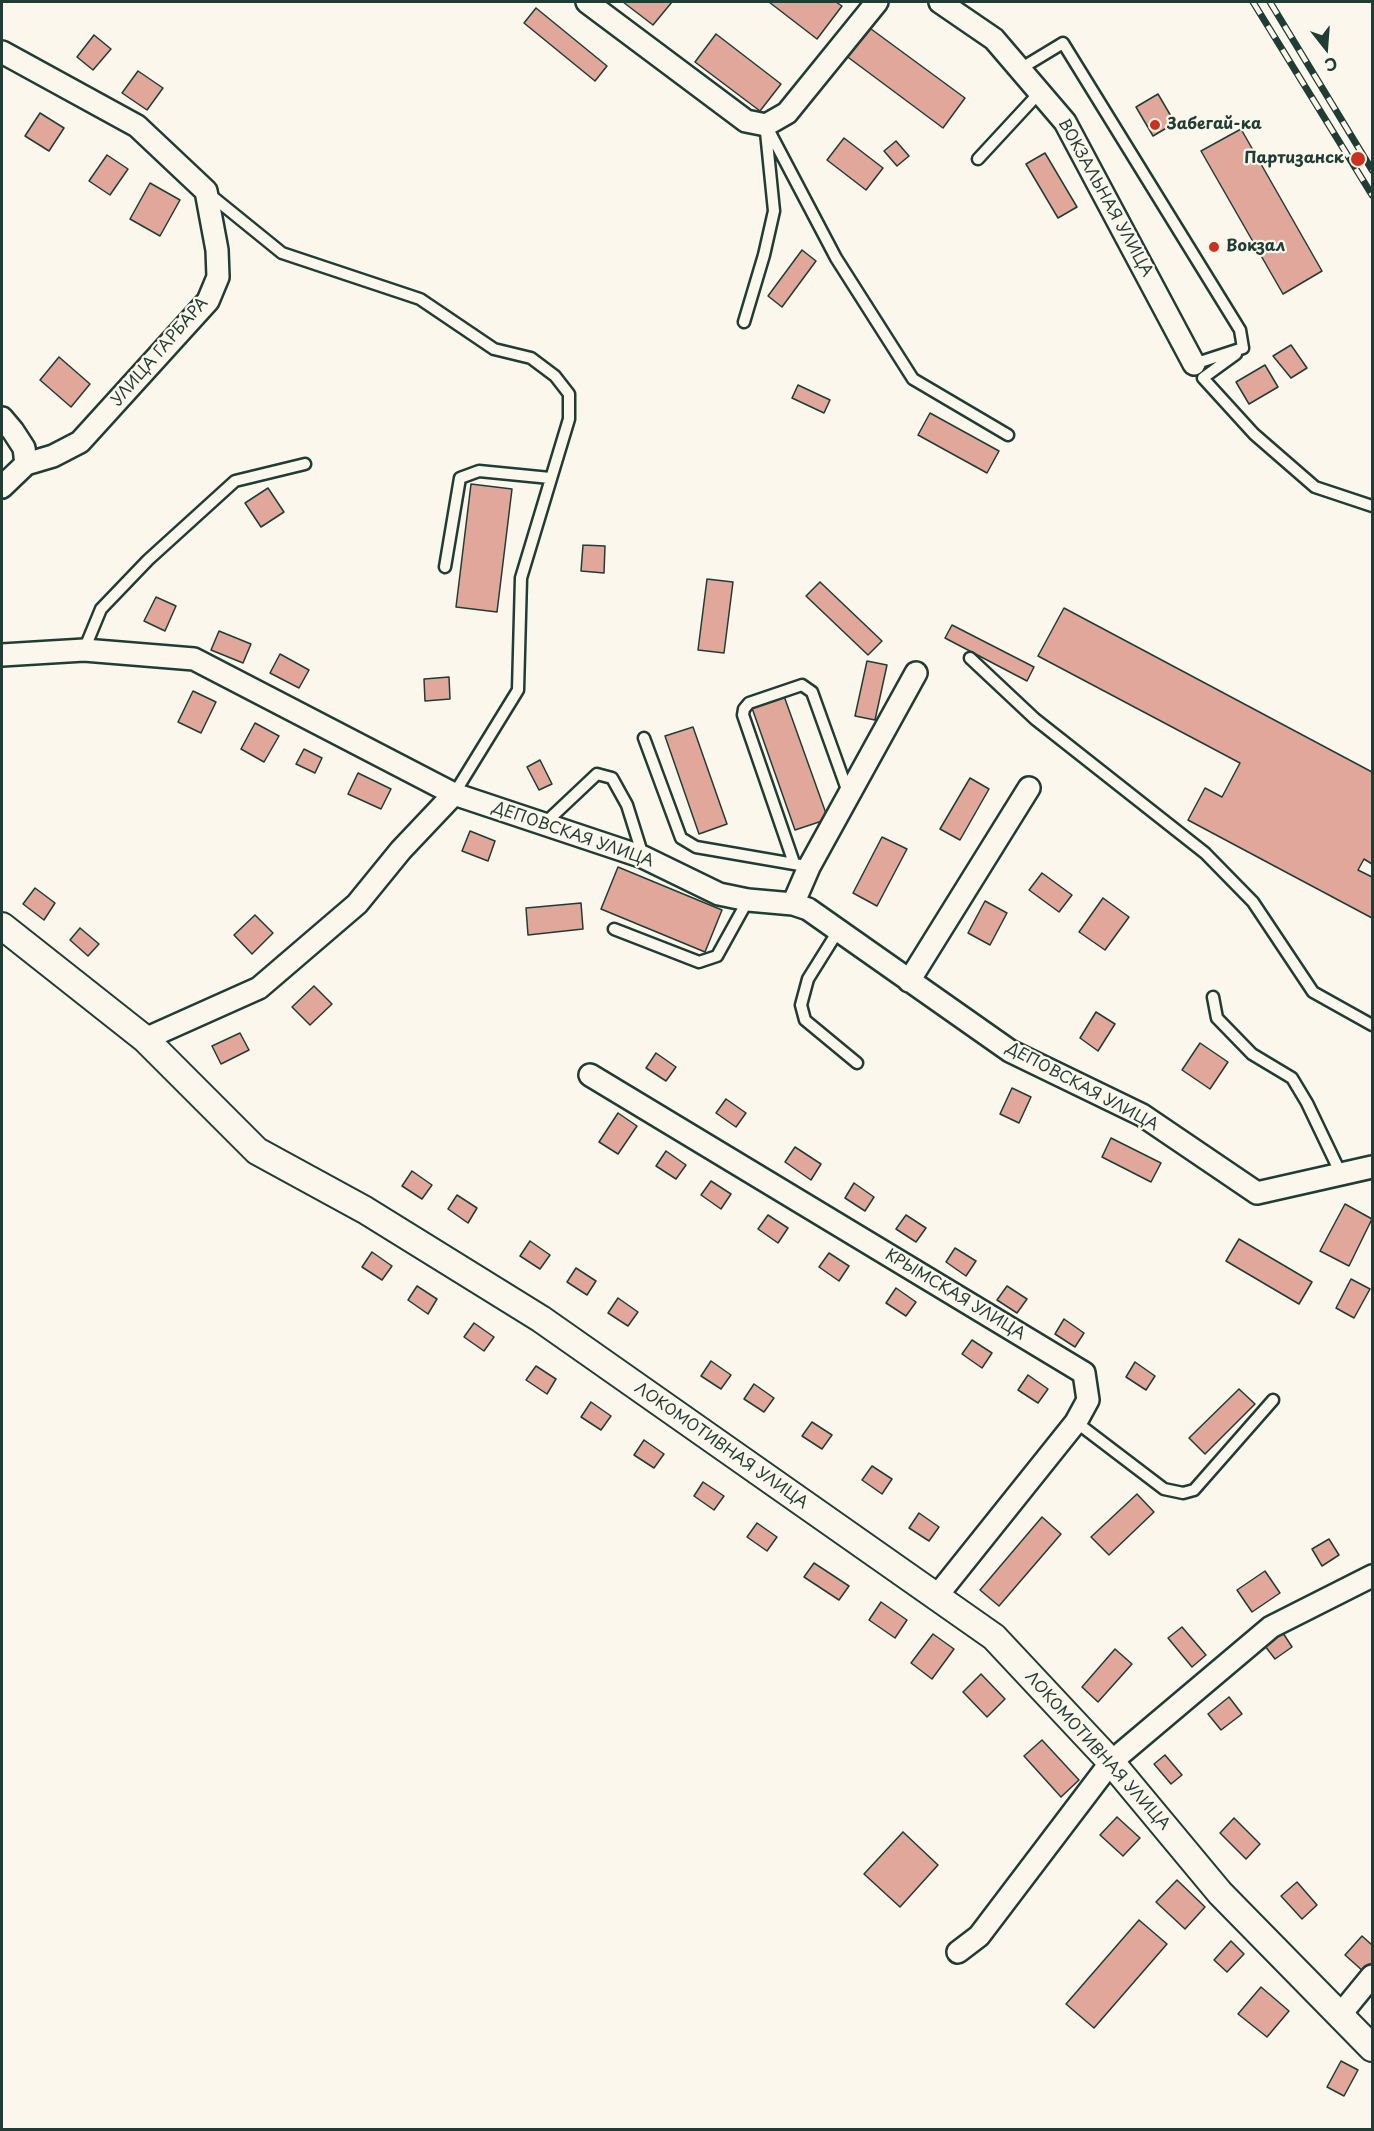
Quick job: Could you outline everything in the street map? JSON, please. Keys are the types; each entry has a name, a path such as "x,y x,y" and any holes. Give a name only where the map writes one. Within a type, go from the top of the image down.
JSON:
{"street":[{"path":"587,2 746,121 766,125 787,113 877,2"},
{"name":"ВОКЗАЛЬНАЯ УЛИЦА","path":"940,2 994,39 1065,122 1194,364"},
{"path":"2,52 137,126 206,191"},
{"name":"УЛИЦА ГАРБАРА","path":"26,464 53,456 80,442 208,301 218,277 218,250 206,191"},
{"path":"2,418 24,448 26,464 2,487"},
{"name":"ДЕПОВСКАЯ УЛИЦА","path":"2,655 84,650 194,659 454,794 643,857 719,894 748,900 793,904 808,909 1010,1051 1142,1115 1257,1192 1372,1167"},
{"path":"793,904 802,865 849,796 916,673"},
{"path":"909,981 1029,788"},
{"path":"145,1039 259,988 357,904 401,850 454,794"},
{"name":"ЛОКОМОТИВНАЯ УЛИЦА","path":"2,926 145,1039 257,1151 365,1210 541,1319 994,1637 1111,1762 1220,1893 1372,2048"},
{"name":"КРЫМСКАЯ УЛИЦА","path":"590,1075 1084,1373 1088,1400 1076,1422 936,1597"},
{"path":"958,1952 978,1936 1111,1762 1271,1626 1372,1576"},
{"path":"1340,2015 1372,1976"}],"lane":[{"path":"1020,69 1064,43 1240,330 1243,348"},
{"path":"978,159 1040,92"},
{"path":"744,322 764,255 774,211 766,125"},
{"path":"766,125 836,258 913,379 1008,435"},
{"path":"206,191 282,253 420,299 494,350 531,358 555,376 569,394 569,418 521,578 518,690 454,794"},
{"path":"1194,364 1243,348"},
{"path":"1243,348 1203,378 1254,434 1315,487 1372,506"},
{"path":"84,650 101,609 148,560 235,481 305,464"},
{"path":"445,567 460,478 479,471 550,478"},
{"path":"970,658 1035,719 1205,853 1253,902 1313,992 1372,1025"},
{"path":"802,865 743,716 748,703 802,685 812,692 849,796"},
{"path":"644,738 681,838 696,847 802,865"},
{"path":"544,824 597,774 612,778 627,806 643,857"},
{"path":"614,929 699,962 717,956 748,900"},
{"path":"838,931 808,979 801,1005 805,1020 857,1063"},
{"path":"1213,997 1217,1018 1252,1054 1292,1078 1307,1102 1341,1174"},
{"path":"1076,1422 1164,1489 1183,1493 1194,1490 1273,1400"}],"building":[{"path":"623,2 672,2 653,25"},
{"path":"769,2 836,2 842,6 817,39"},
{"path":"536,8 607,66 595,81 524,23"},
{"path":"867,26 965,98 943,128 845,55"},
{"path":"716,34 781,84 760,111 695,62"},
{"path":"94,35 111,49 93,70 77,57"},
{"path":"138,71 163,88 147,110 122,93"},
{"path":"1158,94 1175,123 1153,136 1136,107"},
{"path":"40,113 64,128 49,151 25,136"},
{"path":"1241,129 1322,271 1283,294 1201,151"},
{"path":"844,138 883,168 866,190 827,160"},
{"path":"896,141 909,156 897,166 884,151"},
{"path":"1045,153 1077,207 1058,218 1026,164"},
{"path":"107,155 128,169 110,195 89,181"},
{"path":"150,183 180,200 160,236 130,219"},
{"path":"802,250 816,261 782,307 768,296"},
{"path":"1291,345 1307,368 1291,378 1273,356"},
{"path":"59,357 90,384 71,407 40,380"},
{"path":"1265,365 1278,387 1249,404 1236,382"},
{"path":"798,385 830,400 824,413 792,398"},
{"path":"930,413 999,451 987,473 918,435"},
{"path":"471,484 512,489 497,612 456,607"},
{"path":"268,488 284,512 261,527 245,503"},
{"path":"583,545 605,546 604,573 581,571"},
{"path":"707,579 733,582 724,653 698,650"},
{"path":"820,582 882,641 868,655 806,596"},
{"path":"156,597 176,606 165,631 144,621"},
{"path":"1064,608 1372,772 1372,864 1364,859 1358,870 1372,877 1372,918 1188,820 1205,788 1222,797 1240,763 1038,656"},
{"path":"952,625 1034,667 1027,681 945,638"},
{"path":"219,631 251,644 243,663 211,650"},
{"path":"280,654 309,670 299,688 270,673"},
{"path":"867,661 887,665 875,720 855,716"},
{"path":"449,677 450,699 425,701 424,679"},
{"path":"193,691 216,702 201,733 178,722"},
{"path":"784,696 828,819 795,830 752,708"},
{"path":"255,723 279,736 264,762 241,749"},
{"path":"693,727 727,824 699,834 665,736"},
{"path":"304,749 322,758 315,773 296,764"},
{"path":"540,760 552,784 539,790 527,767"},
{"path":"358,773 391,789 381,809 348,794"},
{"path":"970,778 989,789 960,840 940,829"},
{"path":"470,831 495,841 488,861 462,851"},
{"path":"882,837 907,849 877,906 853,893"},
{"path":"618,867 722,910 705,952 601,909"},
{"path":"1042,873 1072,895 1059,912 1029,890"},
{"path":"35,888 55,903 44,920 23,904"},
{"path":"1103,898 1129,917 1105,950 1079,932"},
{"path":"985,901 1007,913 990,945 968,933"},
{"path":"581,903 583,929 528,935 526,908"},
{"path":"255,915 273,933 252,954 234,935"},
{"path":"80,928 99,944 88,956 70,940"},
{"path":"314,986 332,1004 310,1025 292,1007"},
{"path":"1096,1012 1115,1024 1098,1051 1080,1038"},
{"path":"240,1033 249,1050 221,1064 212,1046"},
{"path":"1200,1043 1228,1062 1210,1089 1182,1070"},
{"path":"656,1053 676,1067 666,1081 646,1068"},
{"path":"1012,1088 1031,1097 1019,1123 1000,1114"},
{"path":"726,1099 746,1113 736,1127 716,1113"},
{"path":"618,1113 637,1126 618,1154 599,1142"},
{"path":"1111,1138 1161,1163 1151,1182 1102,1157"},
{"path":"795,1147 821,1164 811,1180 785,1162"},
{"path":"666,1151 686,1165 676,1179 656,1166"},
{"path":"412,1171 432,1185 422,1199 402,1186"},
{"path":"711,1181 731,1194 721,1209 701,1195"},
{"path":"854,1183 874,1197 865,1211 845,1198"},
{"path":"457,1195 477,1208 468,1223 448,1209"},
{"path":"1345,1204 1372,1219 1349,1266 1320,1251"},
{"path":"768,1215 788,1228 778,1243 758,1229"},
{"path":"906,1215 926,1228 916,1242 896,1229"},
{"path":"1239,1239 1312,1282 1299,1304 1226,1261"},
{"path":"530,1241 550,1255 540,1269 520,1256"},
{"path":"955,1248 976,1261 966,1276 946,1262"},
{"path":"372,1252 392,1266 382,1280 362,1267"},
{"path":"829,1253 849,1266 839,1281 819,1267"},
{"path":"576,1268 596,1281 587,1295 567,1282"},
{"path":"1351,1279 1370,1289 1354,1318 1336,1308"},
{"path":"417,1286 437,1299 428,1314 408,1300"},
{"path":"1007,1286 1027,1299 1017,1313 997,1300"},
{"path":"896,1288 916,1302 906,1316 886,1303"},
{"path":"618,1298 638,1312 628,1326 608,1313"},
{"path":"1064,1319 1084,1333 1075,1347 1055,1334"},
{"path":"474,1323 494,1337 484,1351 464,1337"},
{"path":"972,1340 992,1353 982,1368 962,1354"},
{"path":"711,1361 731,1375 721,1389 701,1376"},
{"path":"1135,1362 1155,1376 1146,1390 1126,1377"},
{"path":"536,1366 556,1379 547,1394 526,1380"},
{"path":"1028,1375 1048,1389 1038,1403 1018,1390"},
{"path":"754,1384 774,1398 764,1412 744,1399"},
{"path":"1239,1389 1255,1404 1205,1454 1189,1438"},
{"path":"591,1402 611,1416 601,1430 581,1417"},
{"path":"812,1422 832,1435 822,1449 802,1436"},
{"path":"644,1440 664,1454 654,1468 634,1455"},
{"path":"872,1466 892,1479 882,1494 862,1480"},
{"path":"703,1482 724,1496 714,1510 694,1496"},
{"path":"1137,1494 1154,1512 1109,1555 1091,1537"},
{"path":"919,1513 939,1527 929,1541 909,1528"},
{"path":"1042,1517 1061,1534 999,1606 980,1590"},
{"path":"757,1523 777,1537 767,1551 747,1537"},
{"path":"1329,1539 1339,1555 1322,1566 1312,1549"},
{"path":"814,1563 849,1586 839,1600 804,1577"},
{"path":"1265,1571 1280,1593 1252,1612 1237,1590"},
{"path":"881,1602 907,1620 895,1638 869,1620"},
{"path":"1182,1627 1206,1655 1192,1667 1168,1638"},
{"path":"1283,1633 1292,1647 1275,1659 1265,1646"},
{"path":"933,1634 954,1649 932,1679 911,1663"},
{"path":"1115,1649 1132,1664 1098,1702 1082,1687"},
{"path":"981,1674 1005,1699 987,1717 963,1692"},
{"path":"1229,1697 1242,1714 1221,1730 1208,1714"},
{"path":"1042,1740 1079,1780 1061,1797 1024,1756"},
{"path":"1165,1755 1182,1775 1171,1784 1154,1764"},
{"path":"1117,1817 1140,1838 1123,1856 1100,1835"},
{"path":"1234,1818 1260,1844 1246,1859 1220,1833"},
{"path":"903,1832 938,1865 900,1907 864,1874"},
{"path":"1177,1880 1205,1907 1185,1929 1156,1902"},
{"path":"1297,1882 1317,1905 1302,1919 1281,1896"},
{"path":"1139,1920 1167,1944 1094,2028 1066,2004"},
{"path":"1362,1936 1372,1945 1372,1963 1364,1972 1345,1955"},
{"path":"1231,1941 1244,1954 1227,1972 1214,1960"},
{"path":"1261,1987 1289,2011 1267,2037 1238,2014"},
{"path":"1341,2061 1358,2070 1344,2096 1327,2087"}],"railway":[{"path":"1253,2 1372,195"},
{"path":"1270,2 1372,170"}],"place":[{"name":"Забегай-ка","path":"1155,125"},
{"name":"Партизанск","path":"1358,159"},
{"name":"Вокзал","path":"1214,247"}]}
